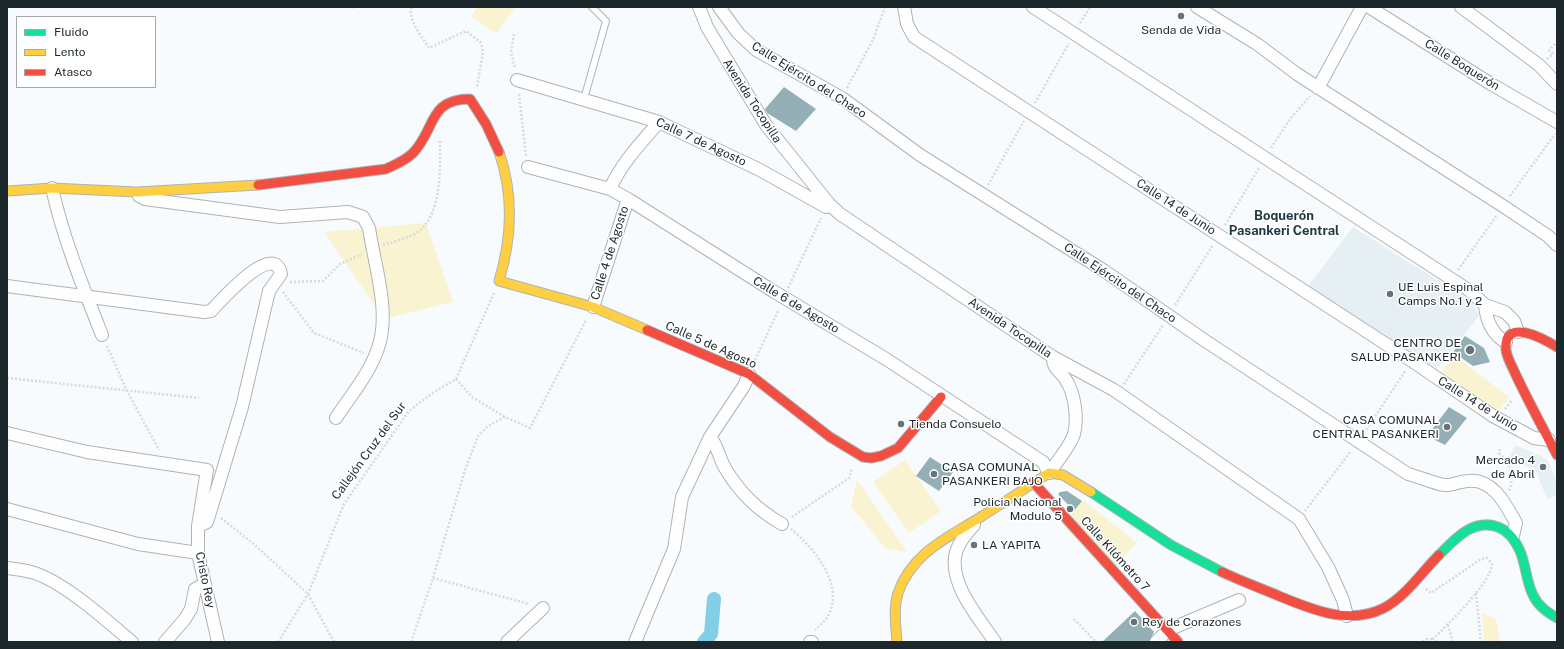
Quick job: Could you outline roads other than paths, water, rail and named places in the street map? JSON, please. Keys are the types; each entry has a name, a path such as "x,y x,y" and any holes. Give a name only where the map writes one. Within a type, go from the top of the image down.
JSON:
{"street":[{"name":"Avenida Tocopilla","path":"698,7 707,27 766,125 830,205 840,214 1053,357 1114,390 1299,519 1328,567 1344,600 1347,616"},
{"name":"Calle Ejército del Chaco","path":"719,7 738,33 756,50 842,98 920,154 1103,270 1204,340 1408,474 1445,485 1469,480 1480,481 1490,486 1504,502 1516,523 1513,536"},
{"name":"Calle 14 de Junio","path":"904,7 907,24 914,37 1412,361 1493,416 1534,438 1549,440"},
{"path":"1033,7 1470,291 1485,305 1505,312 1514,321 1518,332"},
{"path":"1197,7 1257,44 1318,88 1503,206 1548,236 1557,245"},
{"path":"1318,88 1362,7"},
{"name":"Calle Boquerón","path":"1369,7 1491,84 1557,122"},
{"path":"1461,7 1539,66 1557,84"},
{"name":"Calle 7 de Agosto","path":"517,80 659,122 760,170 826,207 830,205"},
{"name":"Calle 5 de Agosto","path":"137,192 266,185 386,169 398,164 414,152 440,109 447,102 463,98 470,99 493,139 506,170 510,195 509,226 504,267 499,281 593,307 749,374 830,437 858,455 871,458 881,456 898,448 941,397"},
{"path":"610,188 624,162 659,122"},
{"name":"Calle 6 de Agosto","path":"528,167 610,188 773,291 886,359 941,397 1043,462 1049,473"},
{"path":"52,188 87,297 102,335"},
{"path":"7,191 52,188 137,192 140,197 145,199 280,217 354,213 363,217 367,222 373,248 381,300 382,329 379,346 369,369 336,418"},
{"name":"Calle 4 de Agosto","path":"593,307 628,199"},
{"path":"7,286 204,312 211,311 249,272 258,267 271,265 279,268 281,274 269,291 242,407 207,522 198,526"},
{"path":"1485,305 1486,315 1490,325 1498,337 1506,342"},
{"path":"1557,347 1530,333 1518,332 1510,335 1506,342 1506,352 1557,455"},
{"path":"897,642 895,618 898,594 906,576 919,559 947,536 978,519 1049,473 1074,435 1075,420 1072,394 1066,379 1054,367 1053,357"},
{"path":"635,642 674,549 682,497 710,437 744,386 749,374"},
{"name":"Cristo Rey","path":"7,433 87,452 207,470 198,526 198,554 218,642"},
{"path":"710,437 715,442 724,467 745,498 766,516 782,524"},
{"path":"1049,473 1063,475 1076,481 1185,553 1247,584 1314,610 1347,616 1372,612 1385,607 1400,598 1417,582 1453,540 1466,530 1487,523 1501,526 1513,536 1522,556 1530,593 1544,612 1557,618"},
{"name":"Calle Kilómetro 7","path":"1033,482 1178,642"},
{"path":"7,509 138,544 198,554"},
{"path":"978,519 958,546 955,557 957,577 964,594 994,642"},
{"path":"7,568 32,572 66,590 97,612 132,642"},
{"path":"165,642 185,619 191,609 195,589 205,584"},
{"path":"1156,642 1168,630 1239,600"},
{"path":"508,642 543,608"}],"lane":[{"path":"584,99 606,21 592,7"}],"waterway":[{"path":"704,642 711,634 714,599"}],"place":[{"name":"Senda de Vida","path":"1181,16"},
{"name":"UE Luis Espinal Camps No.1 y 2","path":"1390,294"},
{"name":"CENTRO DE SALUD PASANKERI","path":"1470,350"},
{"name":"Tienda Consuelo","path":"901,424"},
{"name":"CASA COMUNAL CENTRAL PASANKERI","path":"1447,427"},
{"name":"Mercado 4 de Abril","path":"1543,467"},
{"name":"CASA COMUNAL PASANKERI BAJO","path":"934,474"},
{"name":"Policia Nacional Modulo 5","path":"1070,509"},
{"name":"LA YAPITA","path":"974,545"},
{"name":"Rey de Corazones","path":"1134,622"}],"district":[{"name":"Boquerón Pasankeri Central","path":"1284,224"}]}
